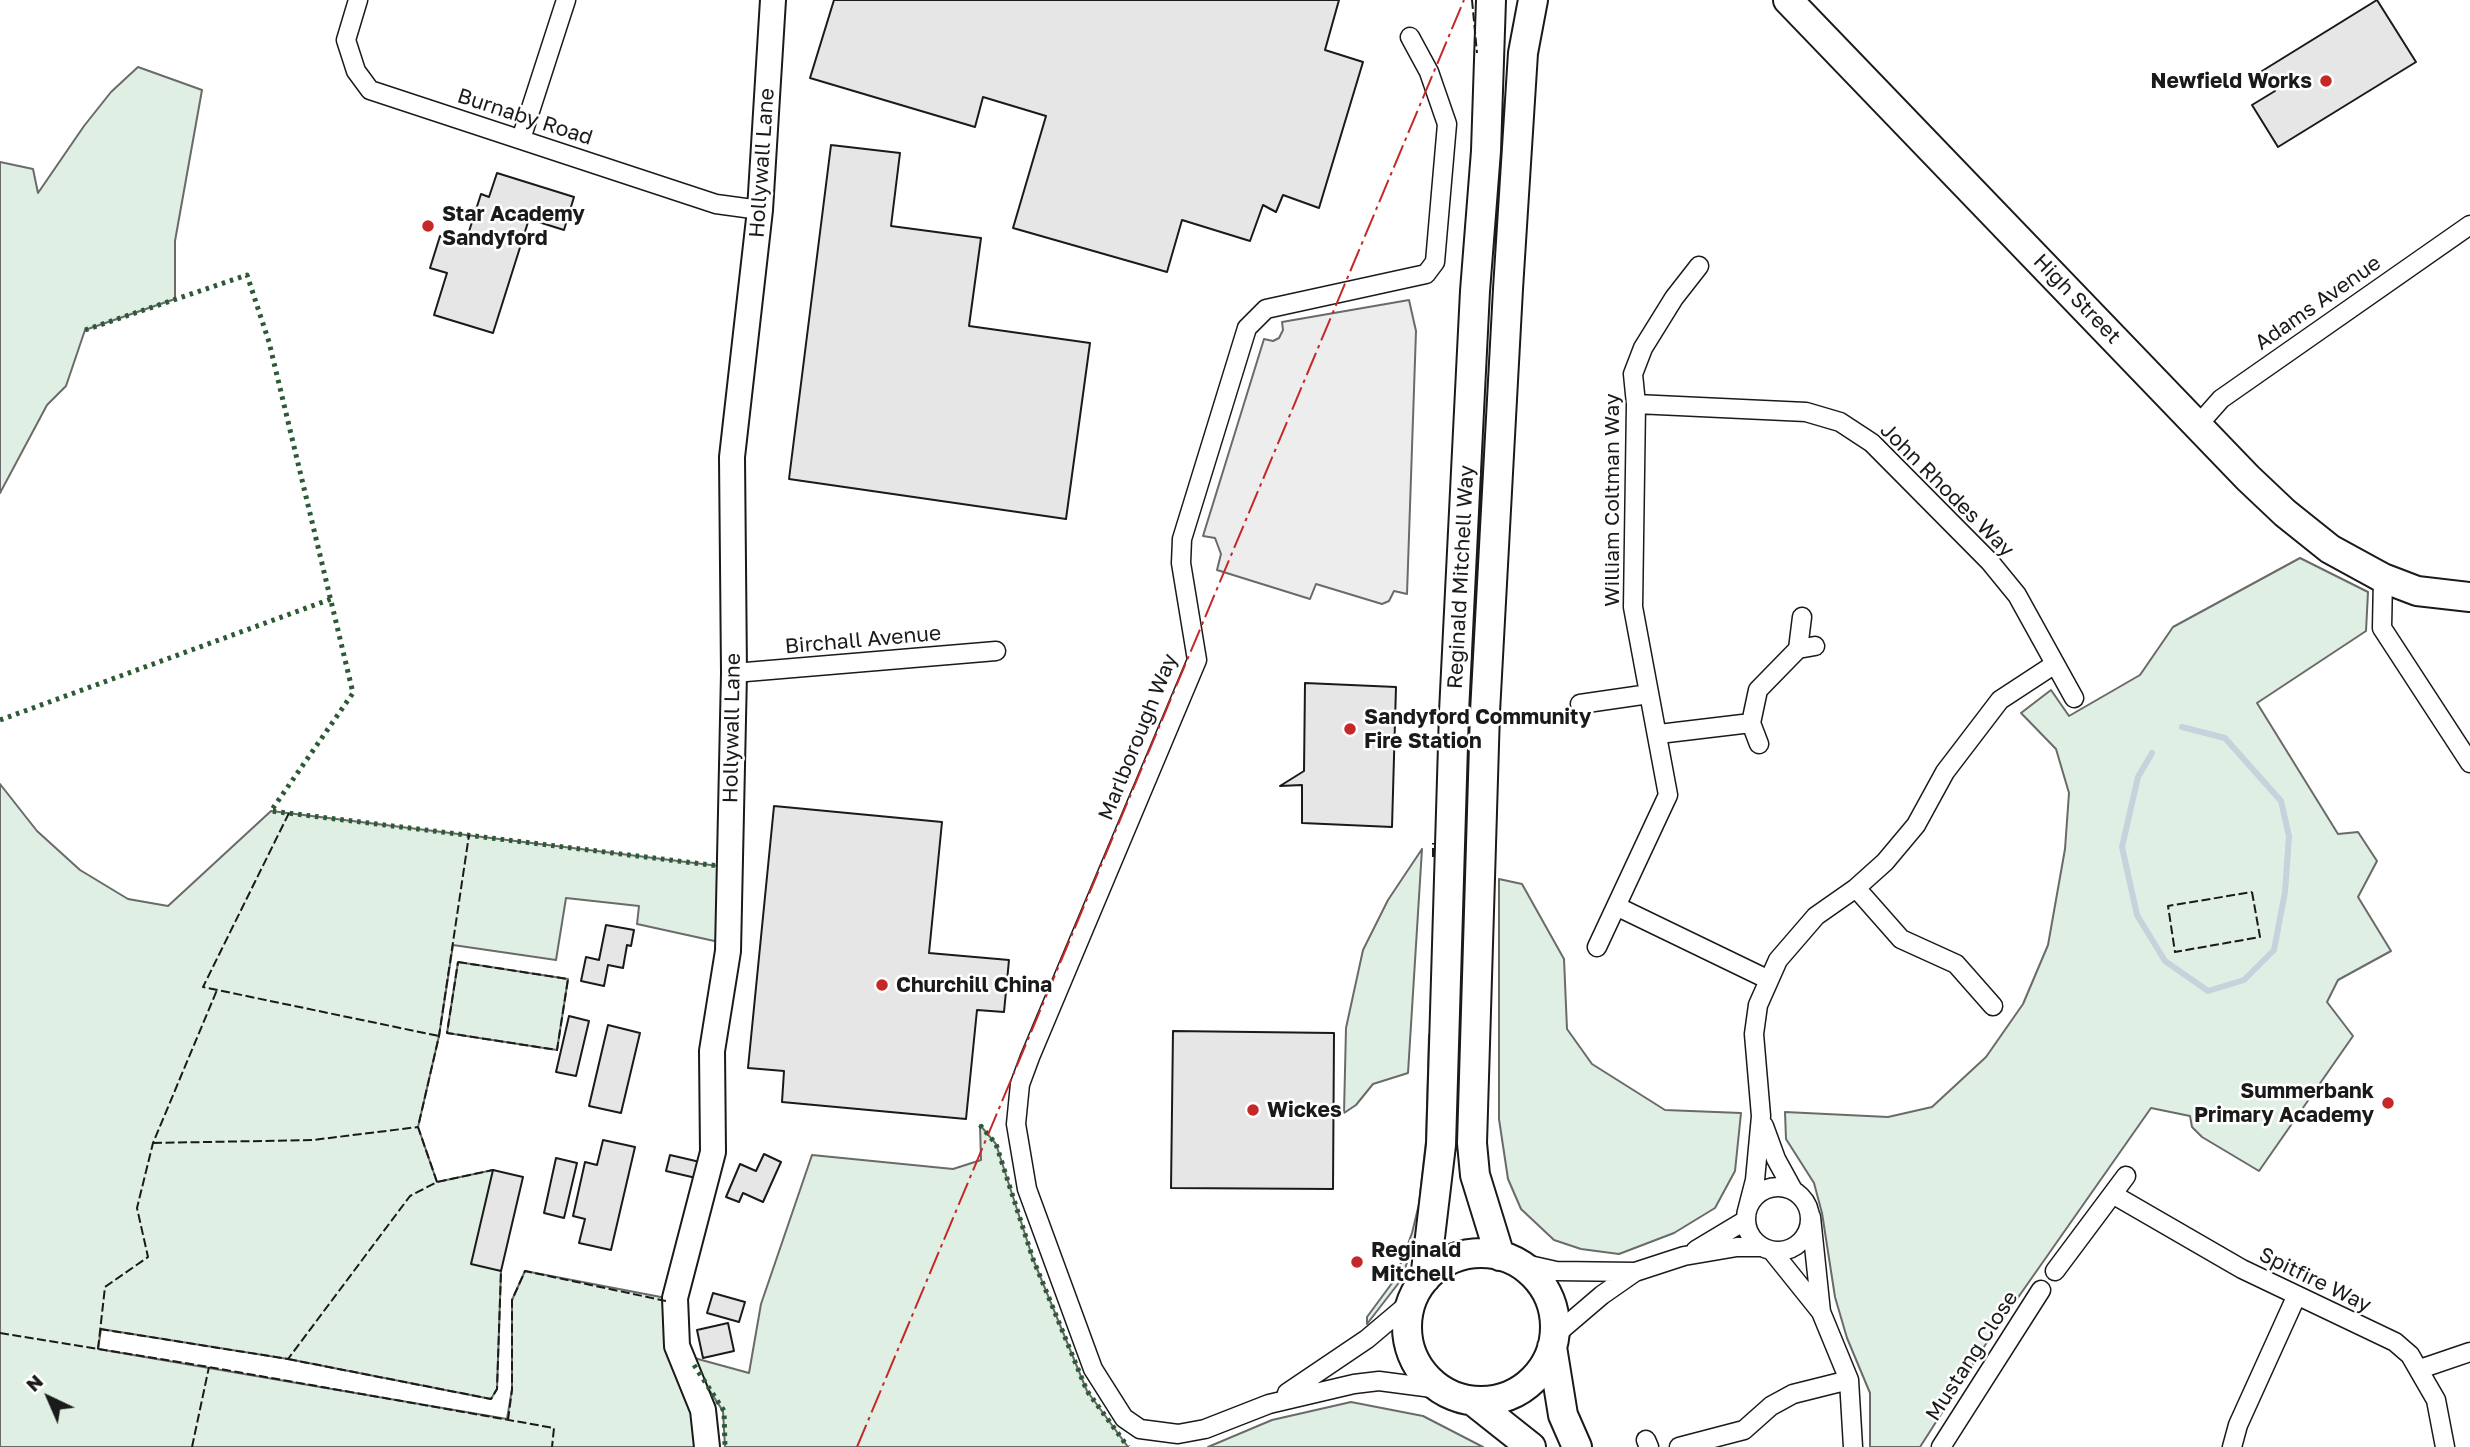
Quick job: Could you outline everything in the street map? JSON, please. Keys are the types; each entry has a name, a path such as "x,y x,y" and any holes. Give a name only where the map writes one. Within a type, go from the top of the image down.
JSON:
{"main road":[{"name":"Reginald Mitchell Way","path":"1419,1290 1441,1145 1454,712 1475,291 1486,151 1491,0"},
{"name":"Reginald Mitchell Way","path":"1508,1259 1475,1175 1472,1129 1485,712 1523,53 1533,0"},
{"name":"High Street","path":"1788,0 2285,513 2330,549 2383,578 2417,591 2470,597"},
{"path":"1531,1447 1474,1401 1440,1389 1420,1370 1410,1347 1407,1329 1419,1290 1438,1267 1460,1257 1484,1254 1508,1259 1535,1277 1549,1299 1563,1415 1577,1447"},
{"path":"1474,1401 1503,1398 1528,1385 1543,1368 1553,1341"}],"street":[{"name":"Burnaby Road","path":"358,0 346,40 356,71 370,90 716,204 760,210"},
{"path":"521,139 566,0"},
{"name":"Hollywall Lane","path":"707,1447 703,1410 677,1346 676,1298 713,1152 712,1051 728,951 734,673 732,457 760,210 773,0"},
{"name":"Marlborough Way","path":"1410,37 1429,72 1447,124 1435,262 1426,274 1266,309 1247,328 1182,539 1181,563 1197,660 1030,1057 1020,1084 1017,1110 1020,1160 1027,1189 1093,1369 1124,1418 1140,1429 1178,1434 1205,1429 1269,1404 1332,1387 1379,1381 1440,1389"},
{"name":"Adams Avenue","path":"2198,425 2221,399 2470,225"},
{"name":"William Coltman Way","path":"1597,947 1668,795 1659,734 1633,607 1636,404 1633,374 1643,348 1674,298 1699,267"},
{"name":"John Rhodes Way","path":"1636,404 1806,412 1840,422 1872,443 1990,562 2017,596 2074,698"},
{"path":"2383,578 2382,628 2470,763"},
{"path":"1759,744 1752,723 1758,690 1807,647 1802,617"},
{"name":"Birchall Avenue","path":"734,673 996,652"},
{"path":"1821,1312 1767,1249 1751,1237 1747,1215 1755,1180 1761,1115 1754,1034 1758,1005 1793,939 1816,916 1856,888 1885,862 1916,825 1945,772 2000,700 2055,664"},
{"path":"1580,704 1649,694"},
{"path":"1659,734 1752,723"},
{"path":"1856,888 1900,939 1956,964 1993,1006"},
{"path":"1618,907 1769,980"},
{"path":"1761,1115 1772,1149 1793,1191 1808,1206 1821,1312 1849,1380 1853,1447"},
{"path":"2055,1271 2126,1176"},
{"path":"1684,1256 1747,1215 1752,1201 1769,1188 1793,1191"},
{"name":"Spitfire Way","path":"2114,1195 2242,1269 2395,1342 2410,1355 2420,1369 2435,1400 2445,1447"},
{"path":"1553,1341 1602,1295 1635,1272 1684,1256 1767,1249 1788,1250 1802,1241 1808,1232 1811,1217"},
{"path":"1508,1259 1556,1272 1635,1272"},
{"name":"Marlborough Way","path":"1269,1404 1329,1367 1419,1290"},
{"name":"Mustang Close","path":"1941,1447 2041,1290"},
{"path":"2232,1447 2238,1425 2296,1297"},
{"path":"2420,1369 2470,1352"},
{"path":"1679,1447 1745,1430 1771,1406 1793,1394 1849,1380"}],"green space":[{"path":"138,67 202,90 175,241 175,299 85,330 66,386 47,405 0,493 0,162 33,169 38,193 84,126 111,92"},
{"path":"2300,558 2368,592 2366,631 2257,703 2338,834 2358,832 2377,861 2358,897 2391,951 2338,980 2327,1002 2353,1036 2259,1171 2202,1137 2192,1127 2190,1116 2151,1108 1991,1336 1920,1447 1870,1447 1870,1393 1847,1338 1835,1297 1822,1213 1814,1183 1786,1139 1785,1112 1888,1117 1932,1107 1986,1057 2023,1004 2048,945 2065,849 2069,793 2056,749 2021,713 2051,690 2069,716 2140,675 2173,627"},
{"path":"0,784 37,831 80,870 128,899 168,906 271,811 719,866 719,942 637,924 639,906 566,898 556,960 453,945 439,1036 418,1127 437,1182 493,1170 501,1271 497,1389 491,1399 288,1359 101,1329 98,1349 507,1419 512,1389 512,1300 525,1271 666,1298 696,1418 698,1447 0,1447"},
{"path":"1422,849 1408,1073 1373,1084 1356,1105 1344,1113 1346,1028 1363,950 1388,900"},
{"path":"1499,879 1522,884 1564,959 1567,1029 1592,1064 1665,1110 1741,1113 1735,1171 1715,1208 1674,1233 1619,1254 1581,1249 1554,1240 1521,1209 1508,1179 1499,1119"},
{"path":"458,962 568,979 557,1050 447,1033"},
{"path":"1429,1035 1433,1035 1432,1139 1420,1225 1401,1280 1367,1324 1367,1317 1395,1279 1412,1233 1419,1204 1426,1141"},
{"path":"980,1125 996,1144 1033,1259 1087,1391 1128,1447 725,1447 723,1411 687,1356 749,1373 761,1304 812,1155 953,1169 981,1160"},
{"path":"1351,1402 1423,1416 1483,1447 1208,1447 1272,1420"}],"shaded area":[{"path":"1409,300 1416,331 1407,594 1394,591 1389,601 1382,604 1316,584 1310,599 1217,570 1221,554 1215,538 1203,536 1264,339 1273,341 1279,338 1283,330 1282,322"}],"building":[{"path":"834,0 1339,0 1325,50 1363,62 1319,208 1283,195 1276,212 1263,205 1250,241 1182,220 1167,272 1013,228 1046,116 983,97 975,127 810,78"},
{"name":"Newfield Works","path":"2377,0 2416,62 2278,147 2252,105 2275,91 2262,71"},
{"path":"831,145 900,153 891,226 981,238 969,326 1090,343 1066,519 789,479"},
{"path":"497,173 574,197 564,230 529,219 493,333 434,315 447,273 430,268 440,236 465,244 481,194 489,197"},
{"name":"Sandyford Community Fire Station","path":"1305,683 1396,687 1392,827 1302,823 1302,785 1280,786 1304,771"},
{"name":"Churchill China","path":"774,806 942,822 929,953 1009,960 1004,1012 977,1010 966,1119 782,1102 784,1071 748,1068"},
{"path":"606,925 634,930 631,946 627,945 623,968 608,965 604,986 581,981 586,957 599,960"},
{"path":"569,1016 589,1021 576,1076 556,1072"},
{"path":"608,1025 640,1033 621,1113 589,1106"},
{"name":"Wickes","path":"1173,1031 1334,1033 1333,1189 1171,1188"},
{"path":"603,1140 635,1147 611,1250 579,1243 585,1219 573,1216 585,1162 597,1165"},
{"path":"764,1154 781,1162 763,1202 743,1193 739,1202 726,1197 740,1164 756,1171"},
{"path":"670,1155 700,1162 696,1178 666,1171"},
{"path":"556,1158 577,1163 564,1218 544,1213"},
{"path":"493,1170 523,1177 501,1271 471,1264"},
{"path":"713,1293 745,1302 739,1322 707,1313"},
{"path":"728,1323 734,1351 703,1358 697,1330"}],"waterway":[{"path":"2152,753 2138,777 2122,847 2137,915 2165,961 2208,991 2244,980 2274,950 2285,892 2289,836 2281,801 2225,738 2182,727"}],"hedge":[{"path":"85,330 247,275 269,342 353,693 271,811 719,866"},
{"path":"0,720 331,599"},
{"path":"980,1125 996,1144 1033,1259 1087,1391 1128,1447"},
{"path":"694,1365 724,1411 725,1447"}],"fence":[{"path":"1472,0 1477,53"},
{"path":"289,813 203,987 439,1036"},
{"path":"437,1182 418,1127 439,1036 469,835"},
{"path":"1433,843 1433,857"},
{"path":"2252,892 2260,937 2175,952 2168,906 2252,892"},
{"path":"458,962 568,979 557,1050 447,1033 458,962"},
{"path":"98,1349 105,1287 148,1257 137,1208 153,1143 217,990"},
{"path":"153,1143 313,1140 418,1127"},
{"path":"100,1329 288,1359 410,1196 437,1182 493,1170"},
{"path":"288,1359 491,1399 497,1389 501,1271"},
{"path":"508,1420 512,1390 512,1300 525,1271 666,1301"},
{"path":"0,1333 554,1428 552,1447"},
{"path":"192,1447 209,1367"}],"power":[{"path":"857,1447 1464,0"}],"place":[{"name":"Newfield Works","path":"2326,81"},
{"name":"Star Academy Sandyford","path":"428,226"},
{"name":"Sandyford Community Fire Station","path":"1350,729"},
{"name":"Churchill China","path":"882,985"},
{"name":"Summerbank Primary Academy","path":"2388,1103"},
{"name":"Wickes","path":"1253,1110"},
{"name":"Reginald Mitchell","path":"1357,1262"}]}
